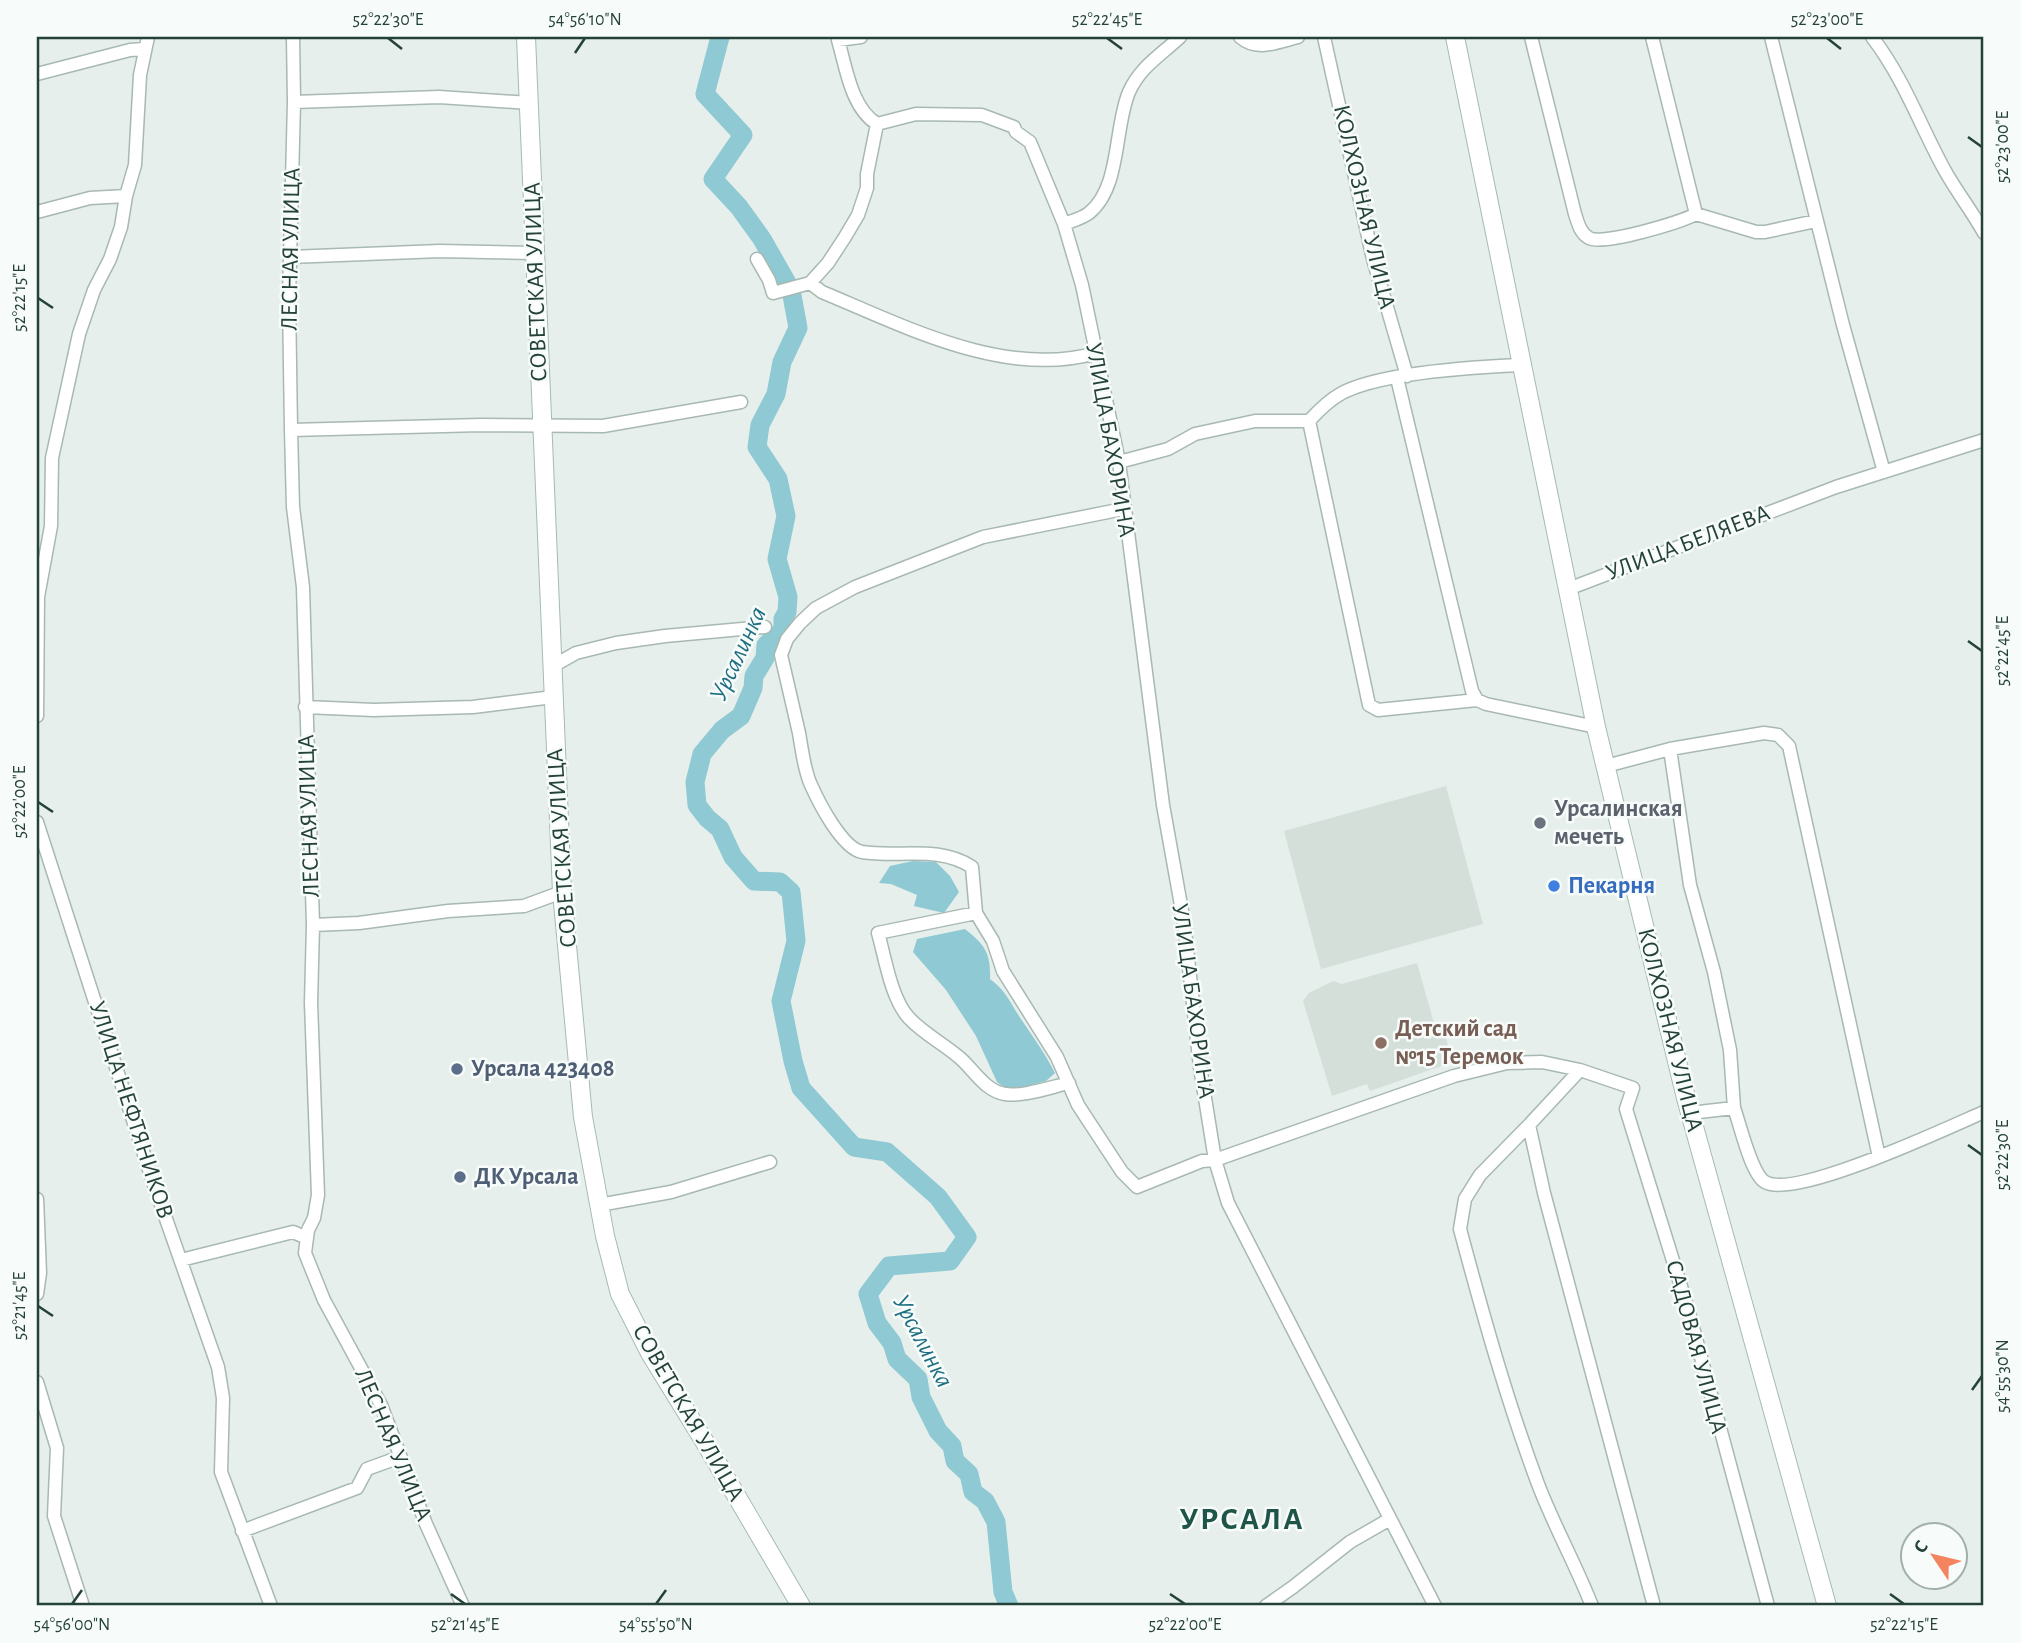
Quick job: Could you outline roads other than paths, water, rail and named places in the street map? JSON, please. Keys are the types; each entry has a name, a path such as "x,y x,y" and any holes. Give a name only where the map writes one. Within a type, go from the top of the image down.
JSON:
{"street":[{"name":"ЛЕСНАЯ УЛИЦА","path":"293,37 290,257 293,508 303,587 313,925 311,1003 318,1195 305,1252 324,1300 381,1405 443,1563 463,1606"},
{"name":"СОВЕТСКАЯ УЛИЦА","path":"526,37 562,892 583,1117 599,1205 620,1294 650,1353 801,1606"},
{"path":"757,259 773,293 810,283 828,263 860,208 867,188 867,174 877,124 864,112 858,100 849,80 838,40 860,37"},
{"path":"1064,224 1089,214 1103,196 1114,165 1129,91 1142,70 1180,37"},
{"path":"1240,37 1252,45 1264,45 1298,37"},
{"name":"КОЛХОЗНАЯ УЛИЦА","path":"1324,37 1472,691 1477,700"},
{"name":"КОЛХОЗНАЯ УЛИЦА","path":"1455,37 1596,727 1690,1113 1827,1606"},
{"path":"1531,37 1576,214 1580,228 1587,237 1598,240 1612,239 1681,221 1696,214 1756,232 1816,220"},
{"path":"1652,37 1696,214"},
{"path":"1771,37 1816,220 1884,472"},
{"path":"1872,37 1890,62 1945,171 1984,233"},
{"path":"37,74 130,50 146,43"},
{"path":"37,716 38,597 51,526 52,458 79,334 94,290 110,259 121,227 135,166 140,75 146,43"},
{"path":"294,102 439,97 528,103"},
{"name":"УЛИЦА БАХОРИНА","path":"877,124 916,114 982,115 1014,127 1016,132 1030,142 1064,224 1082,285 1119,462 1163,805 1184,922 1200,1067 1215,1160 1228,1203 1435,1606"},
{"path":"37,212 90,198 126,196"},
{"path":"290,257 440,251 535,253"},
{"path":"810,283 822,292 945,342 1023,359 1062,359 1096,353"},
{"path":"1119,462 1168,449 1195,434 1255,421 1309,421 1324,405 1343,392 1402,377 1521,365"},
{"path":"292,430 481,425 603,426 741,402"},
{"path":"1309,421 1369,705 1378,710 1477,700 1596,727"},
{"name":"УЛИЦА БЕЛЯЕВА","path":"1568,589 1807,498 1984,440"},
{"path":"1123,509 983,537 855,587 816,608 800,623 788,639 781,655 810,784 841,836 860,852 923,852 960,859 972,867 976,914 993,941 1003,971 1057,1057 1078,1105 1122,1172 1137,1187 1202,1161 1215,1160 1454,1076 1507,1063 1542,1062 1580,1070"},
{"path":"553,666 576,653 616,643 765,627"},
{"path":"305,707 473,707 553,697"},
{"path":"1606,766 1670,749 1763,733 1778,735 1788,746 1880,1157"},
{"path":"1670,749 1690,885 1714,972 1730,1050 1734,1108 1756,1172 1765,1182 1780,1186 1830,1174 1880,1157 1984,1112"},
{"name":"УЛИЦА НЕФТЯНИКОВ","path":"37,822 152,1179 218,1367 223,1398 221,1472 271,1606"},
{"path":"313,925 359,923 448,911 524,906 562,892"},
{"path":"976,914 878,933 887,968 907,1016 961,1059 995,1091 1014,1094 1069,1083"},
{"path":"1580,1070 1480,1175 1465,1199 1460,1229 1518,1427 1539,1487 1576,1564 1592,1606"},
{"name":"САДОВАЯ УЛИЦА","path":"1580,1070 1633,1088 1626,1109 1688,1310 1768,1606"},
{"path":"1690,1113 1734,1108"},
{"path":"1528,1125 1654,1606"},
{"path":"599,1205 671,1192 770,1162"},
{"path":"37,1199 40,1245 37,1294"},
{"path":"181,1260 293,1232 307,1238"},
{"path":"37,1382 57,1448 54,1516 83,1606"},
{"path":"242,1531 357,1488 367,1469 400,1457"},
{"path":"1266,1606 1350,1542 1390,1519"}],"water":[{"path":"913,861 936,862 950,876 959,892 944,913 914,906 917,895 891,884 879,883 890,866"},
{"path":"965,929 988,956 990,979 1005,993 1052,1066 1055,1073 1046,1081 1024,1087 1004,1087 997,1082 976,1036 946,990 913,952 917,939"}],"waterway":[{"name":"Урсалинка","path":"720,37 705,94 743,135 713,179 739,207 762,239 791,290 798,328 782,362 776,394 760,425 757,447 778,479 786,516 777,559 788,597 787,612 783,619 783,630 766,645 765,658 754,676 753,688 741,716 722,730 702,754 695,782 697,805 720,829 733,857 754,881 780,882 791,892 796,941 781,1001 801,1088 854,1147 887,1152 938,1197 967,1237 950,1261 889,1266 868,1294 877,1323 892,1343 897,1359 918,1379 921,1397 938,1431 952,1446 955,1461 969,1474 973,1492 985,1501 996,1522 1003,1592 1009,1606"}],"place":[{"name":"Урсалинская мечеть","path":"1540,823"},
{"name":"Пекарня","path":"1554,886"},
{"name":"Детский сад №15 Теремок","path":"1381,1043"},
{"name":"Урсала 423408","path":"457,1069"},
{"name":"ДК Урсала","path":"460,1177"}],"district":[{"name":"УРСАЛА","path":"1242,1519"}]}
